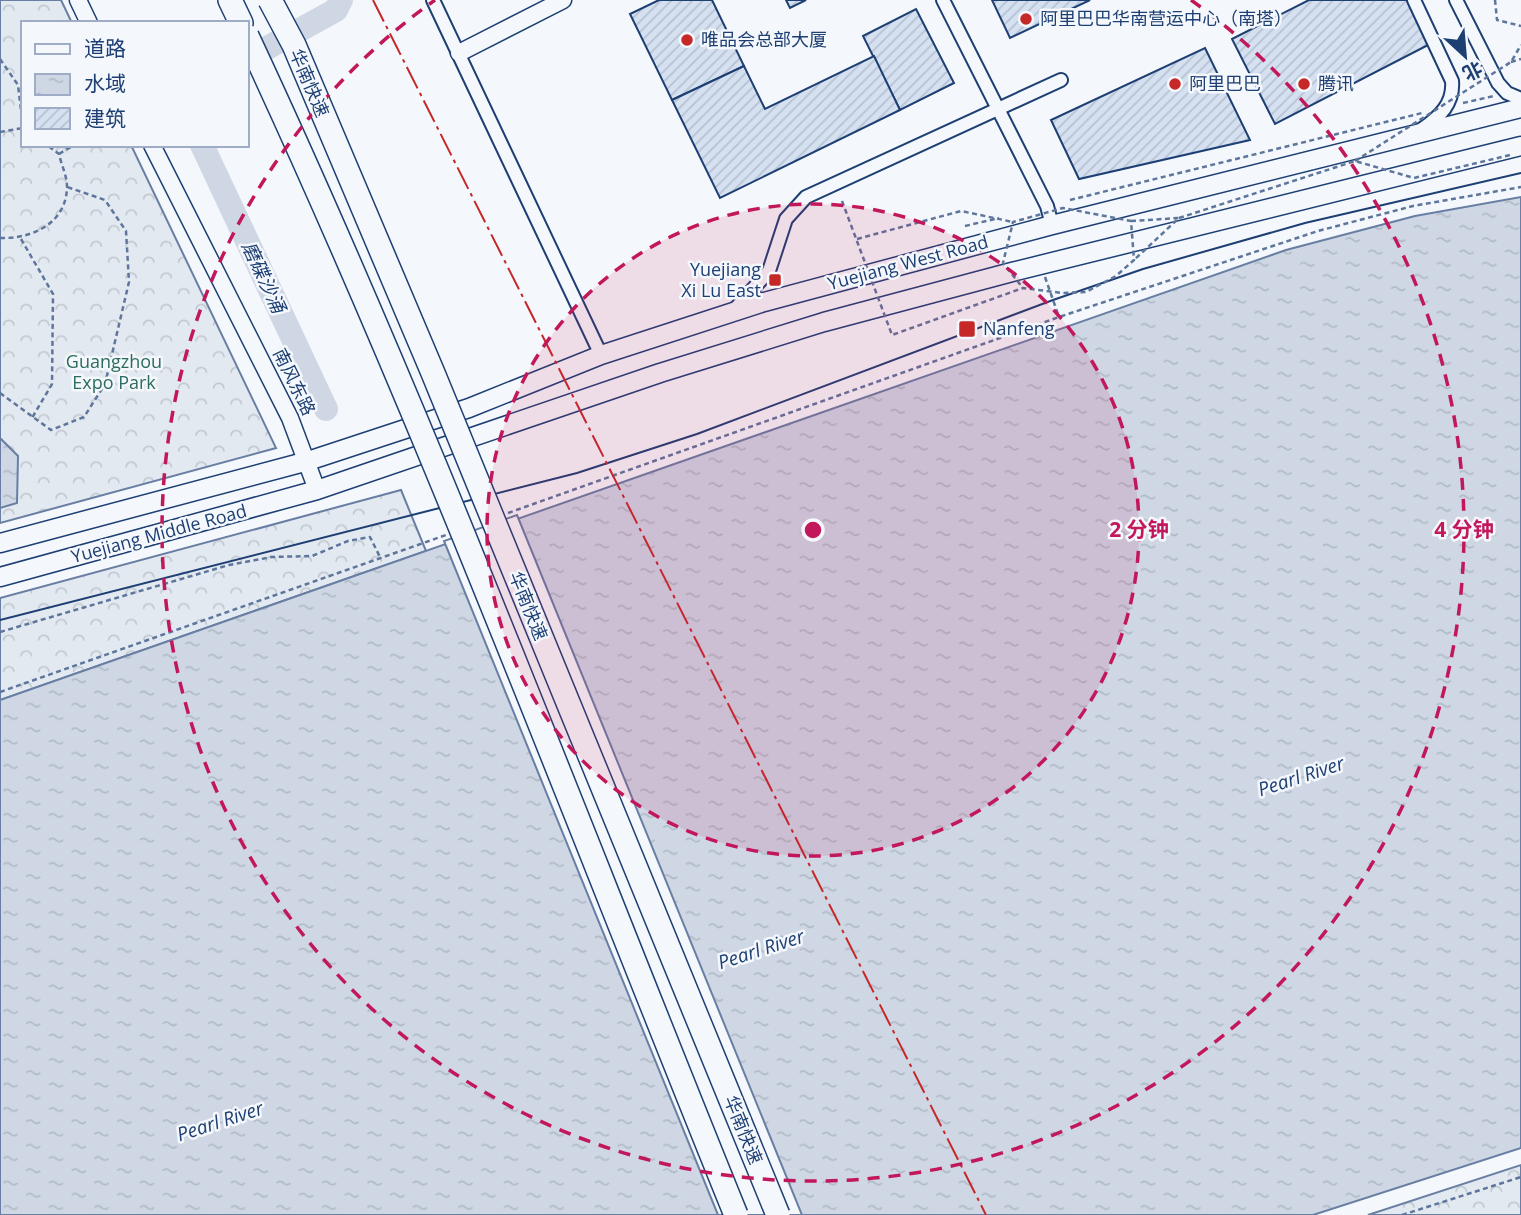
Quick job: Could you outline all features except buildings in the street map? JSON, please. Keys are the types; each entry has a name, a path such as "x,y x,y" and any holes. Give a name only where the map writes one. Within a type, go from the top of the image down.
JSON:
{"highway":[{"path":"230,0 240,21"},
{"name":"华南快速","path":"270,0 293,45 427,360 778,1215"},
{"name":"华南快速","path":"248,38 312,176 401,384 736,1215"}],"main road":[{"name":"Yuejiang West Road","path":"308,461 469,408 601,355 732,311 1052,225 1521,108"},
{"name":"Yuejiang West Road","path":"317,490 485,436 660,373 824,323 1026,268 1515,151"},
{"name":"Yuejiang Middle Road","path":"0,543 308,461"},
{"name":"Yuejiang Middle Road","path":"0,577 317,490"}],"street":[{"path":"78,0 88,21"},
{"path":"433,0 601,355"},
{"path":"459,53 564,0"},
{"path":"943,0 1047,206 1052,225"},
{"path":"1414,0 1452,81 1453,94 1447,107 1417,133"},
{"path":"1456,0 1489,66 1507,93 1521,99"},
{"path":"732,311 769,271 786,219 806,197 1061,80"},
{"name":"南风东路","path":"153,147 260,356 308,461 317,490"}],"path":[{"path":"1495,0 1497,20 1521,26"},
{"path":"1510,62 1521,46"},
{"path":"0,59 18,85 21,110"},
{"path":"856,240 961,211 1013,222 1063,208 1130,221 1180,218 1355,161 1510,62 1521,59"},
{"path":"1070,200 1507,93"},
{"path":"0,132 21,127"},
{"path":"0,237 21,239 44,229 60,211 67,187 59,153 50,147"},
{"path":"59,153 70,147"},
{"path":"1355,161 1414,178 1515,151"},
{"path":"0,393 51,430 84,417 105,384 129,282 127,231 105,200 67,187"},
{"path":"503,515 1059,317 1318,231 1413,206 1521,187"},
{"path":"842,201 892,335 1023,288 1062,293 1086,292 1116,276 1180,218"},
{"path":"965,226 999,218"},
{"path":"1130,221 1134,260"},
{"path":"1013,222 1003,263 1023,288"},
{"path":"21,239 53,294 52,384 33,418"},
{"path":"1035,279 1045,276 1059,317"},
{"path":"1016,284 1026,281"},
{"path":"0,692 451,533"},
{"path":"0,632 229,565 272,557 312,556 359,538 370,537 381,559"},
{"path":"1402,1215 1521,1177"}],"green space":[{"name":"Guangzhou Expo Park","path":"0,0 61,0 71,21 21,21 21,147 132,147 276,448 0,523"},
{"path":"401,490 426,551 0,700 0,598"},
{"path":"1521,1165 1521,1215 1368,1215"}],"water":[{"name":"Pearl River","path":"1521,197 1521,1148 1313,1215 0,1215 0,700 1286,250 1415,216"},
{"path":"0,438 18,456 17,503 0,508"}],"pier":[{"path":"517,515 802,1215 718,1215 444,541"}],"waterway":[{"name":"磨碟沙涌","path":"248,58 336,10 341,0"},
{"name":"磨碟沙涌","path":"203,147 326,409"}],"tram line":[{"path":"0,620 577,473 697,434 1053,300 1143,269 1305,223 1521,173"}],"power":[{"path":"373,0 986,1215"}],"place":[{"name":"阿里巴巴华南营运中心（南塔）","path":"1026,19"},
{"name":"唯品会总部大厦","path":"687,40"},
{"name":"阿里巴巴","path":"1175,84"},
{"name":"腾讯","path":"1304,84"},
{"name":"Yuejiang Xi Lu East","path":"775,280"},
{"name":"Nanfeng","path":"967,329"}]}
